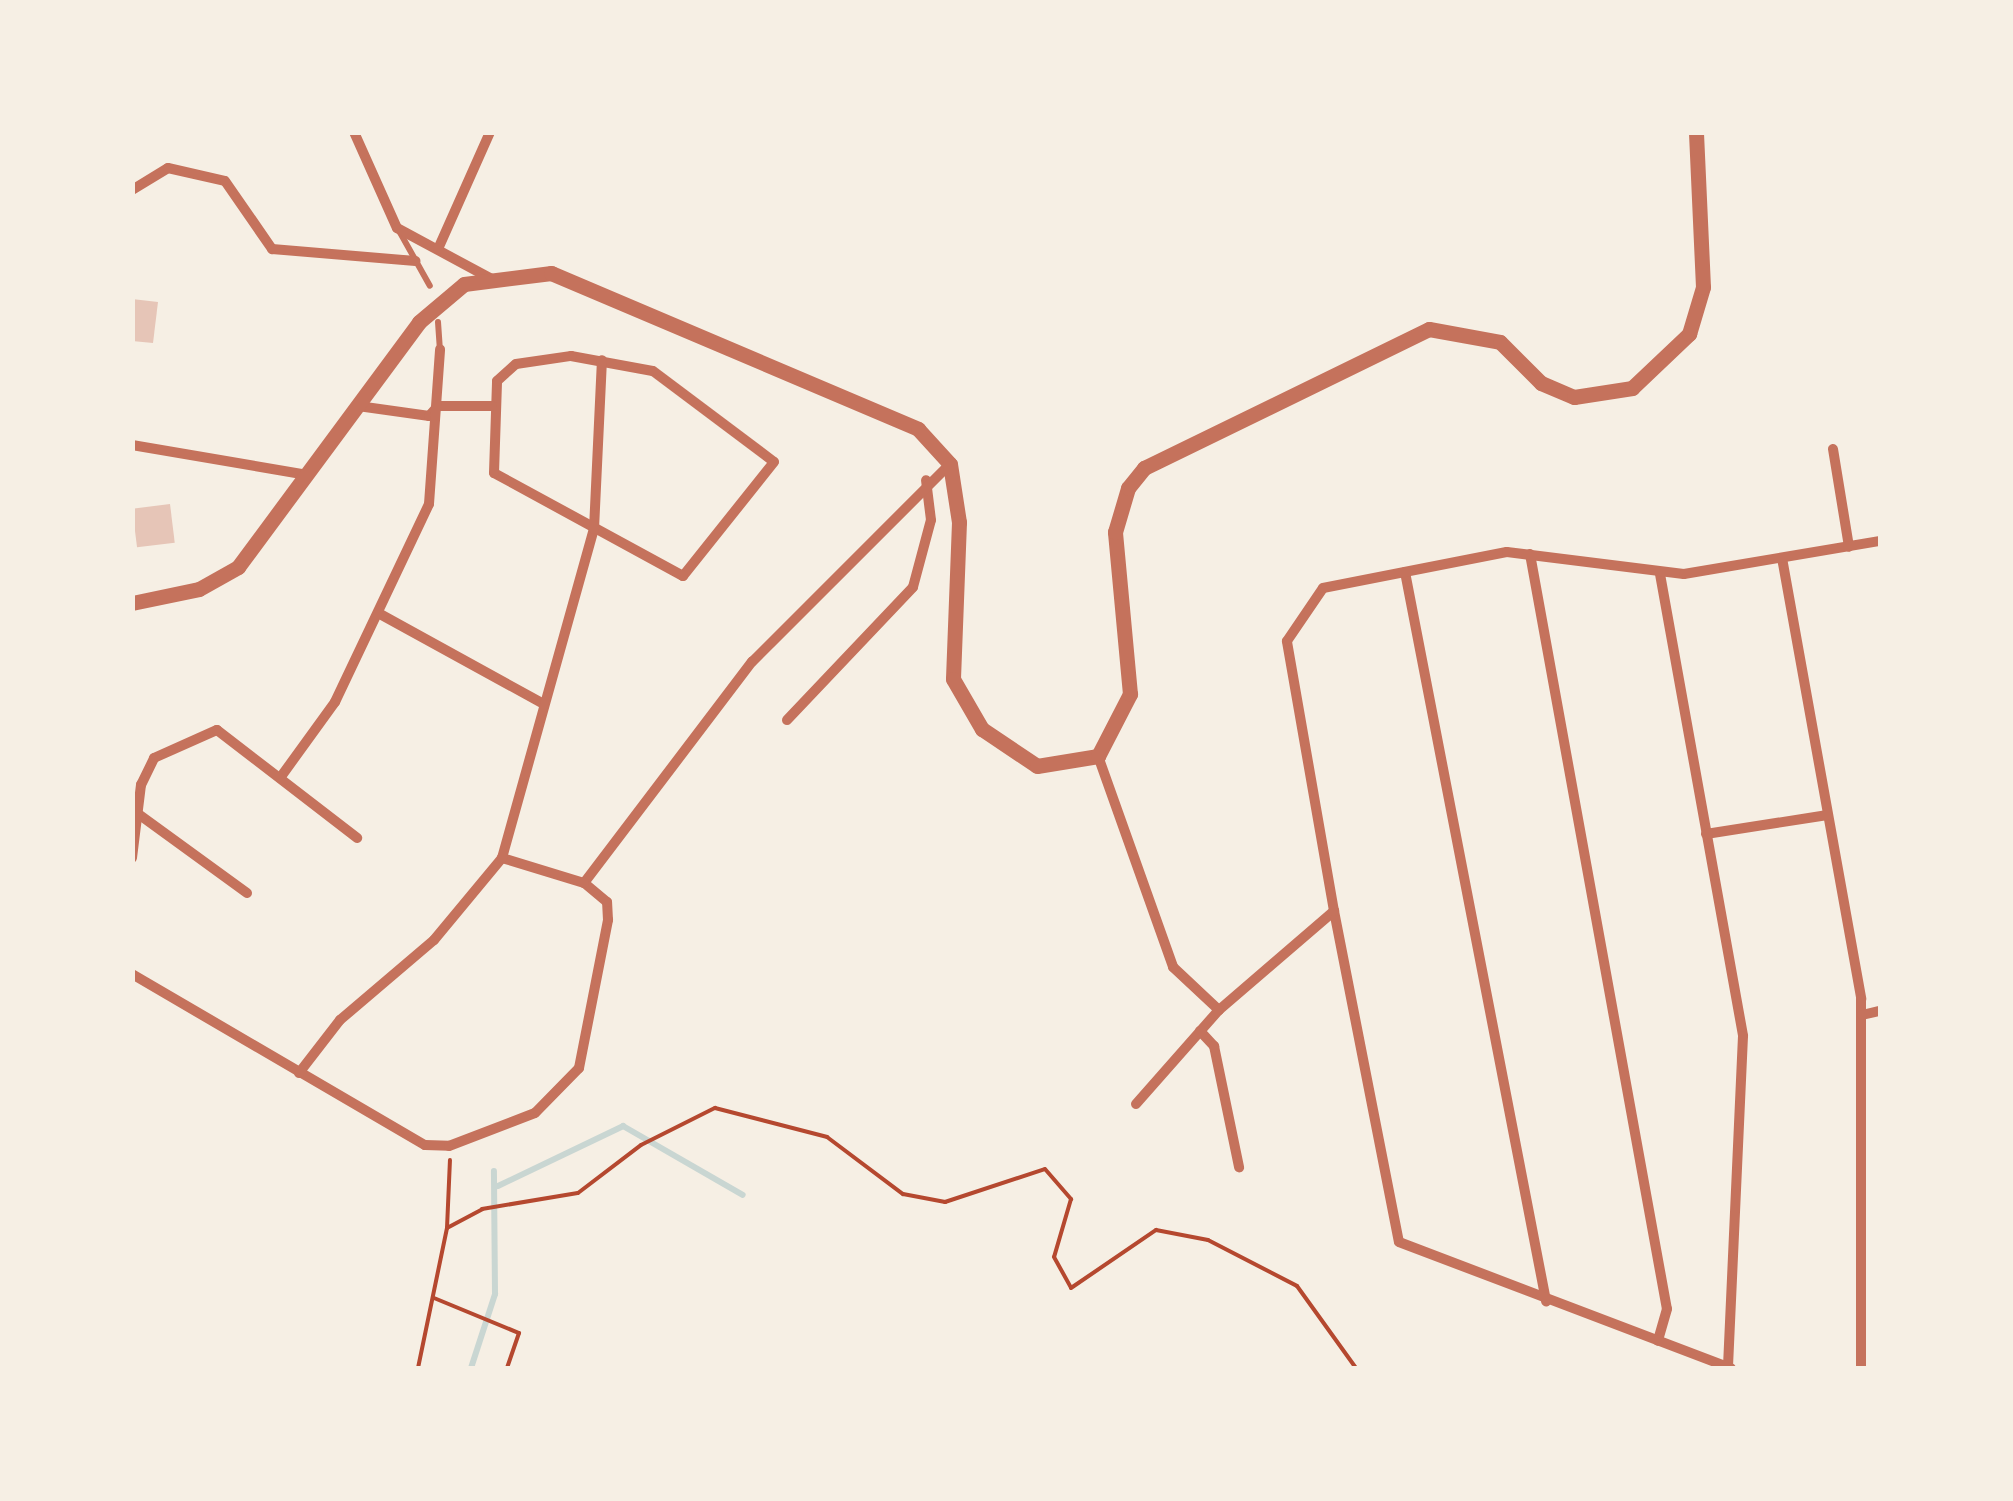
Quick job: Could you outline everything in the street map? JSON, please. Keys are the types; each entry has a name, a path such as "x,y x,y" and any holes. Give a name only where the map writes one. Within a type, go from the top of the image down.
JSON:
{"street":[{"path":"354,132 398,228 490,278"},
{"path":"438,249 490,132"},
{"path":"1218,1010 1174,966 1098,756 1130,694 1115,532 1144,468 1429,329 1500,342 1541,383 1574,396 1632,388 1688,334 1703,288 1696,132"},
{"path":"132,190 168,168 225,182 272,250 415,261"},
{"path":"132,603 199,589 238,567 419,322 464,284 551,273 918,429 950,464 959,522 953,680 982,729 1037,766 1098,756"},
{"path":"280,778 335,702 429,504 440,349"},
{"path":"299,1074 340,1020 434,940 502,858 542,703 594,529 602,360"},
{"path":"602,360 678,385 774,462 683,576 494,473 492,406 497,381 516,364 602,360"},
{"path":"358,406 428,416 438,406 492,406"},
{"path":"132,445 308,475"},
{"path":"1833,449 1849,547"},
{"path":"584,883 752,662 926,480 950,464"},
{"path":"787,720 913,587 930,520 926,480"},
{"path":"1660,574 1743,1036 1730,1368 1399,1242 1334,910 1287,641 1323,588 1405,572 1530,554 1660,574 1880,542"},
{"path":"1530,554 1666,1309 1658,1341"},
{"path":"1782,558 1862,1014 1861,1368"},
{"path":"1405,572 1546,1301"},
{"path":"380,614 542,703"},
{"path":"132,858 138,814 154,758 218,730 357,838"},
{"path":"138,814 247,893"},
{"path":"1706,834 1828,815"},
{"path":"132,974 425,1144 449,1146 535,1113 580,1068 608,920 607,902 584,883 502,858"},
{"path":"1136,1104 1218,1010 1334,910"},
{"path":"1862,1014 1880,1011"},
{"path":"1200,1031 1214,1046 1239,1167"}],"lane":[{"path":"398,228 430,286"},
{"path":"438,322 440,349"}],"path":[{"path":"447,1228 482,1209 578,1193 640,1145 716,1108 777,1119 828,1137 903,1194 945,1202 977,1199 1045,1169 1070,1199 1054,1256 1071,1288 1156,1230 1208,1240 1297,1286 1356,1368"},
{"path":"419,1368 447,1228 449,1146"},
{"path":"434,1298 519,1333 507,1368"}],"building":[{"path":"132,299 158,302 153,343 132,341"},
{"path":"170,504 175,543 137,547 132,509"}],"waterway":[{"path":"498,1186 623,1126 743,1195"},
{"path":"471,1368 495,1294 494,1171"}]}
